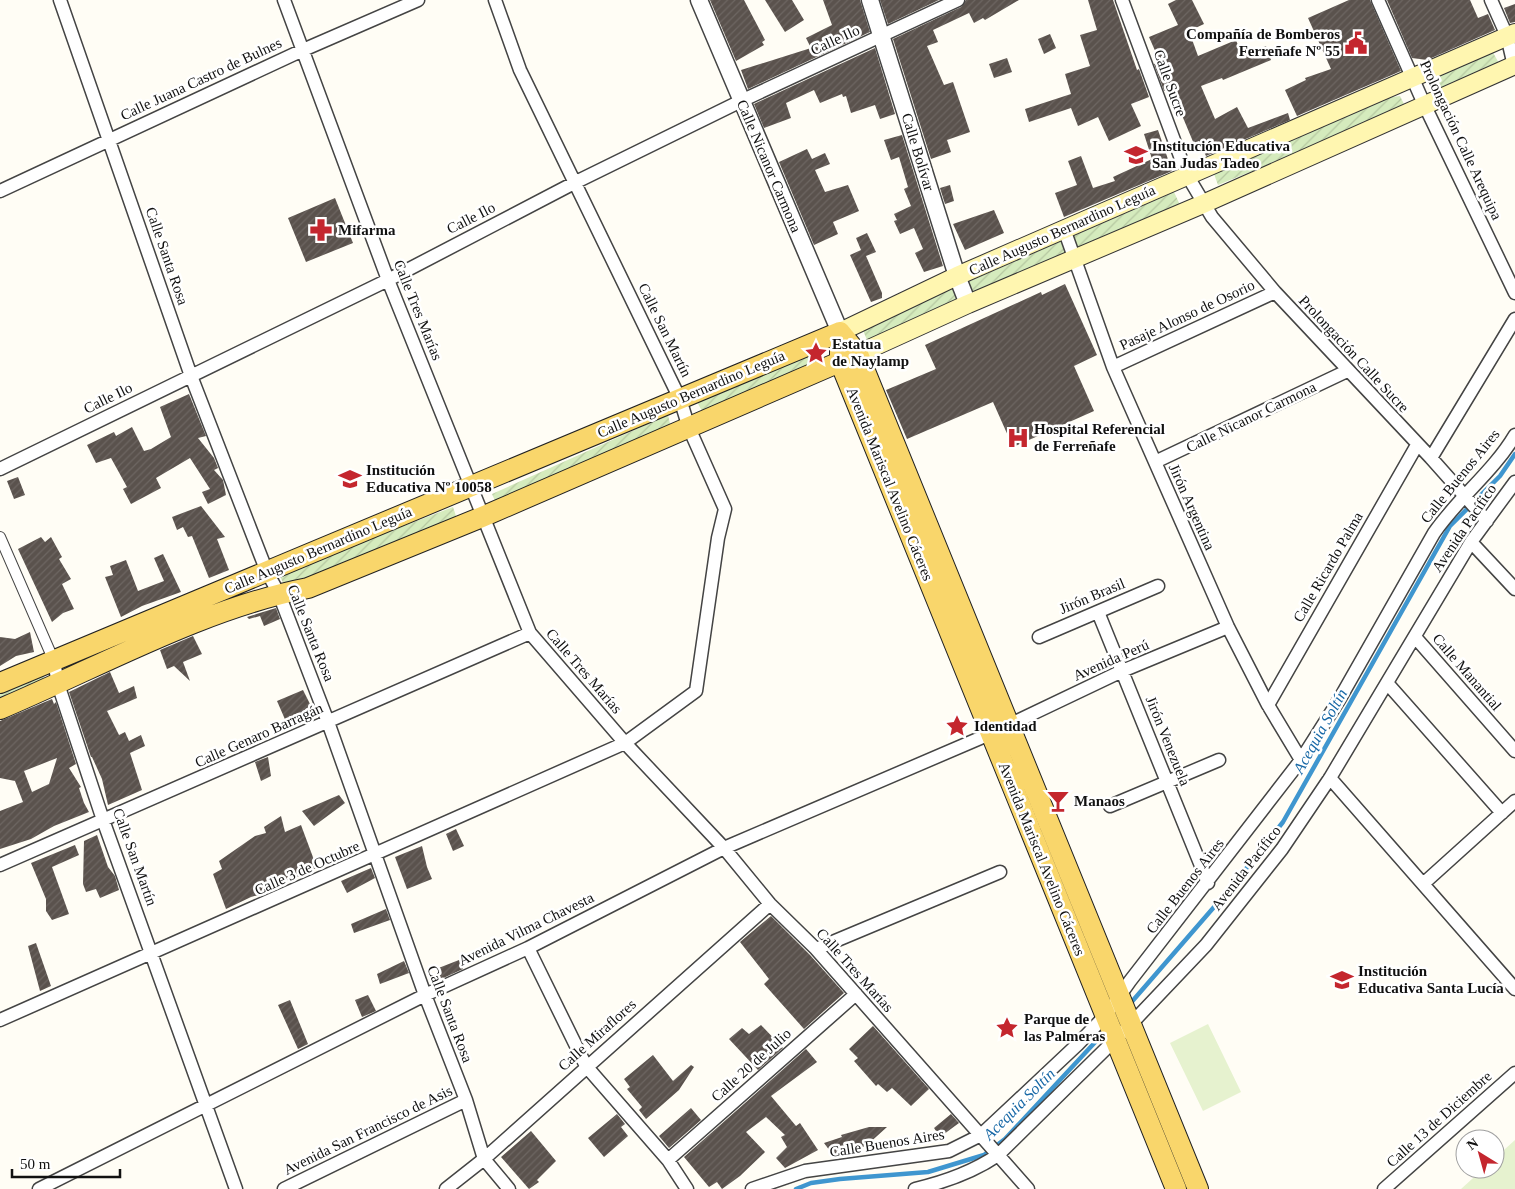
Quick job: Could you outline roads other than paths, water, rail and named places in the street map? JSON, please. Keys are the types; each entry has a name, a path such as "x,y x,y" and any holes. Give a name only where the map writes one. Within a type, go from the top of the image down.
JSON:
{"main road":[{"name":"Calle Augusto Bernardino Leguía","path":"0,683 840,332 957,276 1511,34"},
{"name":"Calle Augusto Bernardino Leguía","path":"0,709 204,620 280,594 308,588 482,517 849,358 968,304 1202,204 1424,104 1514,66"},
{"name":"Avenida Mariscal Avelino Cáceres","path":"840,332 1000,728 1120,998 1198,1189"},
{"name":"Avenida Mariscal Avelino Cáceres","path":"1000,728 1106,1015 1176,1189"}],"street":[{"name":"Calle Santa Rosa","path":"60,0 191,376 267,572 280,594 328,722 424,995 466,1100 484,1159 509,1189"},
{"name":"Calle Tres Marías","path":"284,0 388,280 530,633 625,743 724,848 770,904 816,949 1028,1189"},
{"name":"Calle Juana Castro de Bulnes","path":"0,191 303,50 418,0"},
{"name":"Calle San Martín","path":"495,0 520,70 680,399 689,428 725,509 718,538 696,691 625,743"},
{"name":"Calle Nicanor Carmona","path":"699,0 840,332"},
{"name":"Calle Bolívar","path":"870,0 957,276 968,304"},
{"name":"Calle Ilo","path":"0,469 388,280 576,182 741,101 958,0"},
{"name":"Calle Sucre","path":"1122,0 1187,175 1202,204"},
{"name":"Prolongación Calle Arequipa","path":"1378,0 1424,104 1515,293"},
{"path":"1491,0 1511,34 1514,66"},
{"name":"Prolongación Calle Sucre","path":"1202,204 1275,292 1347,371 1431,458 1487,521"},
{"name":"Jirón Argentina","path":"1064,229 1113,367 1228,627 1268,705 1301,760"},
{"name":"Pasaje Alonso de Osorio","path":"1113,367 1275,292"},
{"path":"1431,458 1515,319"},
{"name":"Calle Nicanor Carmona","path":"1155,462 1347,371"},
{"name":"Calle Buenos Aires","path":"752,1189 805,1171 949,1151 984,1138 1106,1015 1120,998 1130,981 1208,883 1301,760 1339,700 1434,533 1450,510 1466,498 1487,473 1515,435"},
{"name":"Calle Ricardo Palma","path":"1268,705 1417,445"},
{"name":"Avenida Pacífico","path":"915,1189 946,1181 982,1166 1116,1039 1206,945 1282,849 1330,778 1472,542 1515,482"},
{"name":"Calle San Martín","path":"0,537 54,661 58,684 103,820 153,953 236,1189"},
{"path":"1472,542 1515,589"},
{"name":"Jirón Brasil","path":"1039,636 1158,586"},
{"name":"Jirón Venezuela","path":"1098,612 1208,883"},
{"name":"Avenida Perú","path":"1000,728 1122,671 1228,627"},
{"name":"Calle Genaro Barragán","path":"0,865 530,633"},
{"name":"Calle Manantial","path":"1415,637 1515,751"},
{"path":"1387,683 1502,812"},
{"name":"Avenida Vilma Chavesta","path":"38,1189 424,995 528,948 724,848 1000,728"},
{"name":"Calle 3 de Octubre","path":"0,1020 375,856 625,743"},
{"path":"1110,806 1219,760"},
{"path":"1330,778 1515,989"},
{"path":"1423,884 1515,801"},
{"path":"816,949 1000,872"},
{"name":"Calle Miraflores","path":"446,1189 484,1159 586,1066 770,904"},
{"path":"528,948 586,1066 668,1160 687,1189"},
{"name":"Calle 20 de Julio","path":"668,1160 856,994"},
{"name":"Calle 13 de Diciembre","path":"1384,1189 1515,1073"},
{"name":"Avenida San Francisco de Asis","path":"284,1189 301,1185 466,1100"}],"waterway":[{"name":"Acequia Soltín","path":"1129,1005 1234,884 1283,822 1450,526 1500,476 1515,454"},
{"name":"Acequia Soltín","path":"796,1189 811,1183 840,1179 928,1172 984,1155 1005,1139 1099,1038"}],"place":[{"name":"Compañía de Bomberos Ferreñafe Nº 55","path":"1356,43"},
{"name":"Institución Educativa San Judas Tadeo","path":"1136,155"},
{"name":"Mifarma","path":"321,230"},
{"name":"Estatua de Naylamp","path":"816,353"},
{"name":"Hospital Referencial de Ferreñafe","path":"1018,438"},
{"name":"Institución Educativa Nº 10058","path":"350,479"},
{"name":"Identidad","path":"957,726"},
{"name":"Manaos","path":"1058,801"},
{"name":"Institución Educativa Santa Lucía","path":"1342,980"},
{"name":"Parque de las Palmeras","path":"1007,1028"}]}
